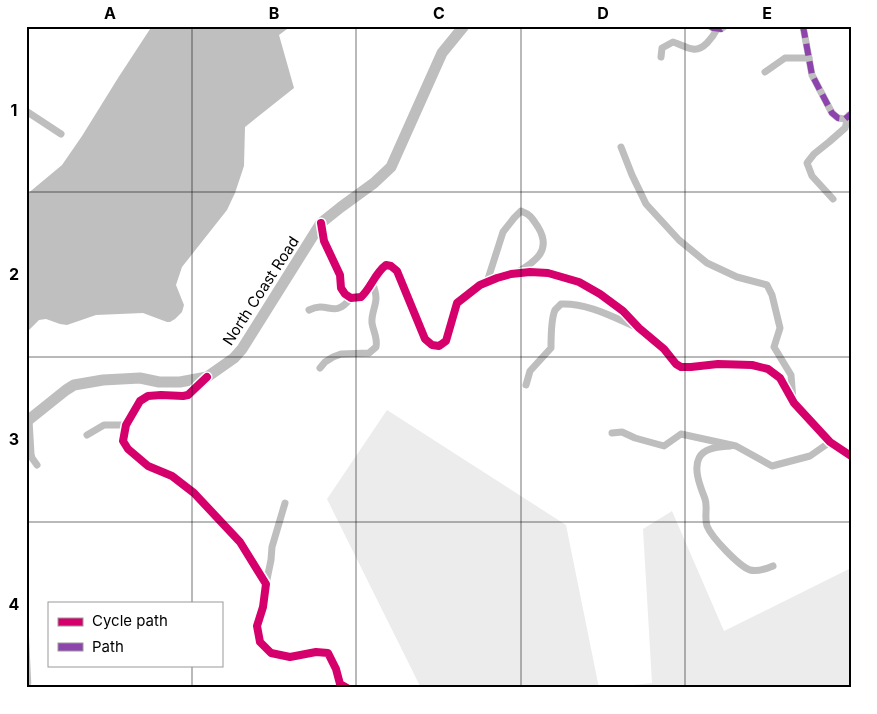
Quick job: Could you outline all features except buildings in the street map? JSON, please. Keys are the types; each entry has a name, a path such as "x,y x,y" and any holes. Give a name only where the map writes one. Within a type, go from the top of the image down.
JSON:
{"main road":[{"name":"North Coast Road","path":"28,421 74,385 103,380 140,378 159,382 180,382 207,377 234,358 242,349 321,223 374,184 391,166 442,53 464,26"}],"street":[{"path":"710,26 717,29 725,26"},
{"path":"803,26 812,75 832,113 838,118 844,119 850,114"},
{"path":"661,57 662,48 673,42 698,49 713,36 717,29"},
{"path":"765,72 785,58 809,58"},
{"path":"26,111 61,134"},
{"path":"833,199 812,176 807,163 814,154 845,128 850,114"},
{"path":"621,147 646,204 679,240 707,263 737,277 767,285 772,295 780,328 774,347 791,375 794,403"},
{"path":"486,282 503,232 520,211 529,214 540,230 543,240 542,250 534,261 514,274"},
{"path":"321,223 324,241 340,275 341,288 345,294 351,298 361,297 366,293 381,269 386,265 392,266 397,271 425,339 432,345 438,346 446,341 457,303 480,284 514,274 530,272 548,273 579,282 600,294 622,311 664,350 676,364 682,367 718,364 752,365 768,369 780,378 794,403 830,442 851,456"},
{"path":"320,368 324,362 341,354 370,353 376,347 377,339 372,317 376,294 372,282"},
{"path":"309,310 319,306 338,309 344,306 351,298"},
{"path":"526,384 530,371 551,348 555,310 561,304 578,304 639,328"},
{"path":"207,377 188,395 148,396 140,401 126,425 123,441 128,449 148,466 172,476 194,493 240,542 266,584"},
{"path":"28,421 31,454 38,465"},
{"path":"87,435 104,425 126,425"},
{"path":"612,433 622,432 635,438 664,446 682,434 736,446 772,466 810,456 830,442"},
{"path":"736,446 705,450 698,458 699,484 706,501 707,526 716,540 748,569 764,570 773,566"},
{"path":"285,503 272,547 263,607 257,626 260,642 271,653 290,657 316,652 328,653 336,669 340,684 347,688"}],"shaded area":[{"path":"152,26 291,26 279,35 294,88 245,127 244,166 235,193 227,210 182,267 176,285 184,305 182,312 175,319 167,322 143,313 96,315 67,325 46,319 39,320 26,333 26,195 62,165"},
{"path":"387,410 566,525 599,688 421,688 327,499"},
{"path":"672,511 724,631 851,568 851,688 606,688 652,683 643,529"}],"waterway":[{"path":"26,598 29,688"}],"marked path":[{"path":"710,26 721,29 725,26"},
{"path":"803,26 812,75 832,113 838,118 845,119 851,114"}],"cycle path":[{"path":"321,223 324,241 340,275 341,288 345,294 351,298 361,297 382,268 386,265 391,266 397,271 425,339 432,345 439,346 446,341 457,303 480,285 511,274 548,273 579,282 600,294 623,311 681,367 718,364 752,365 768,369 780,378 794,403 830,442 851,456"},
{"path":"207,377 188,395 148,396 140,401 126,425 123,441 128,449 148,466 172,476 194,493 240,542 266,584 263,607 257,626 260,642 271,653 290,657 316,652 328,653 336,669 340,684 347,688"}]}
